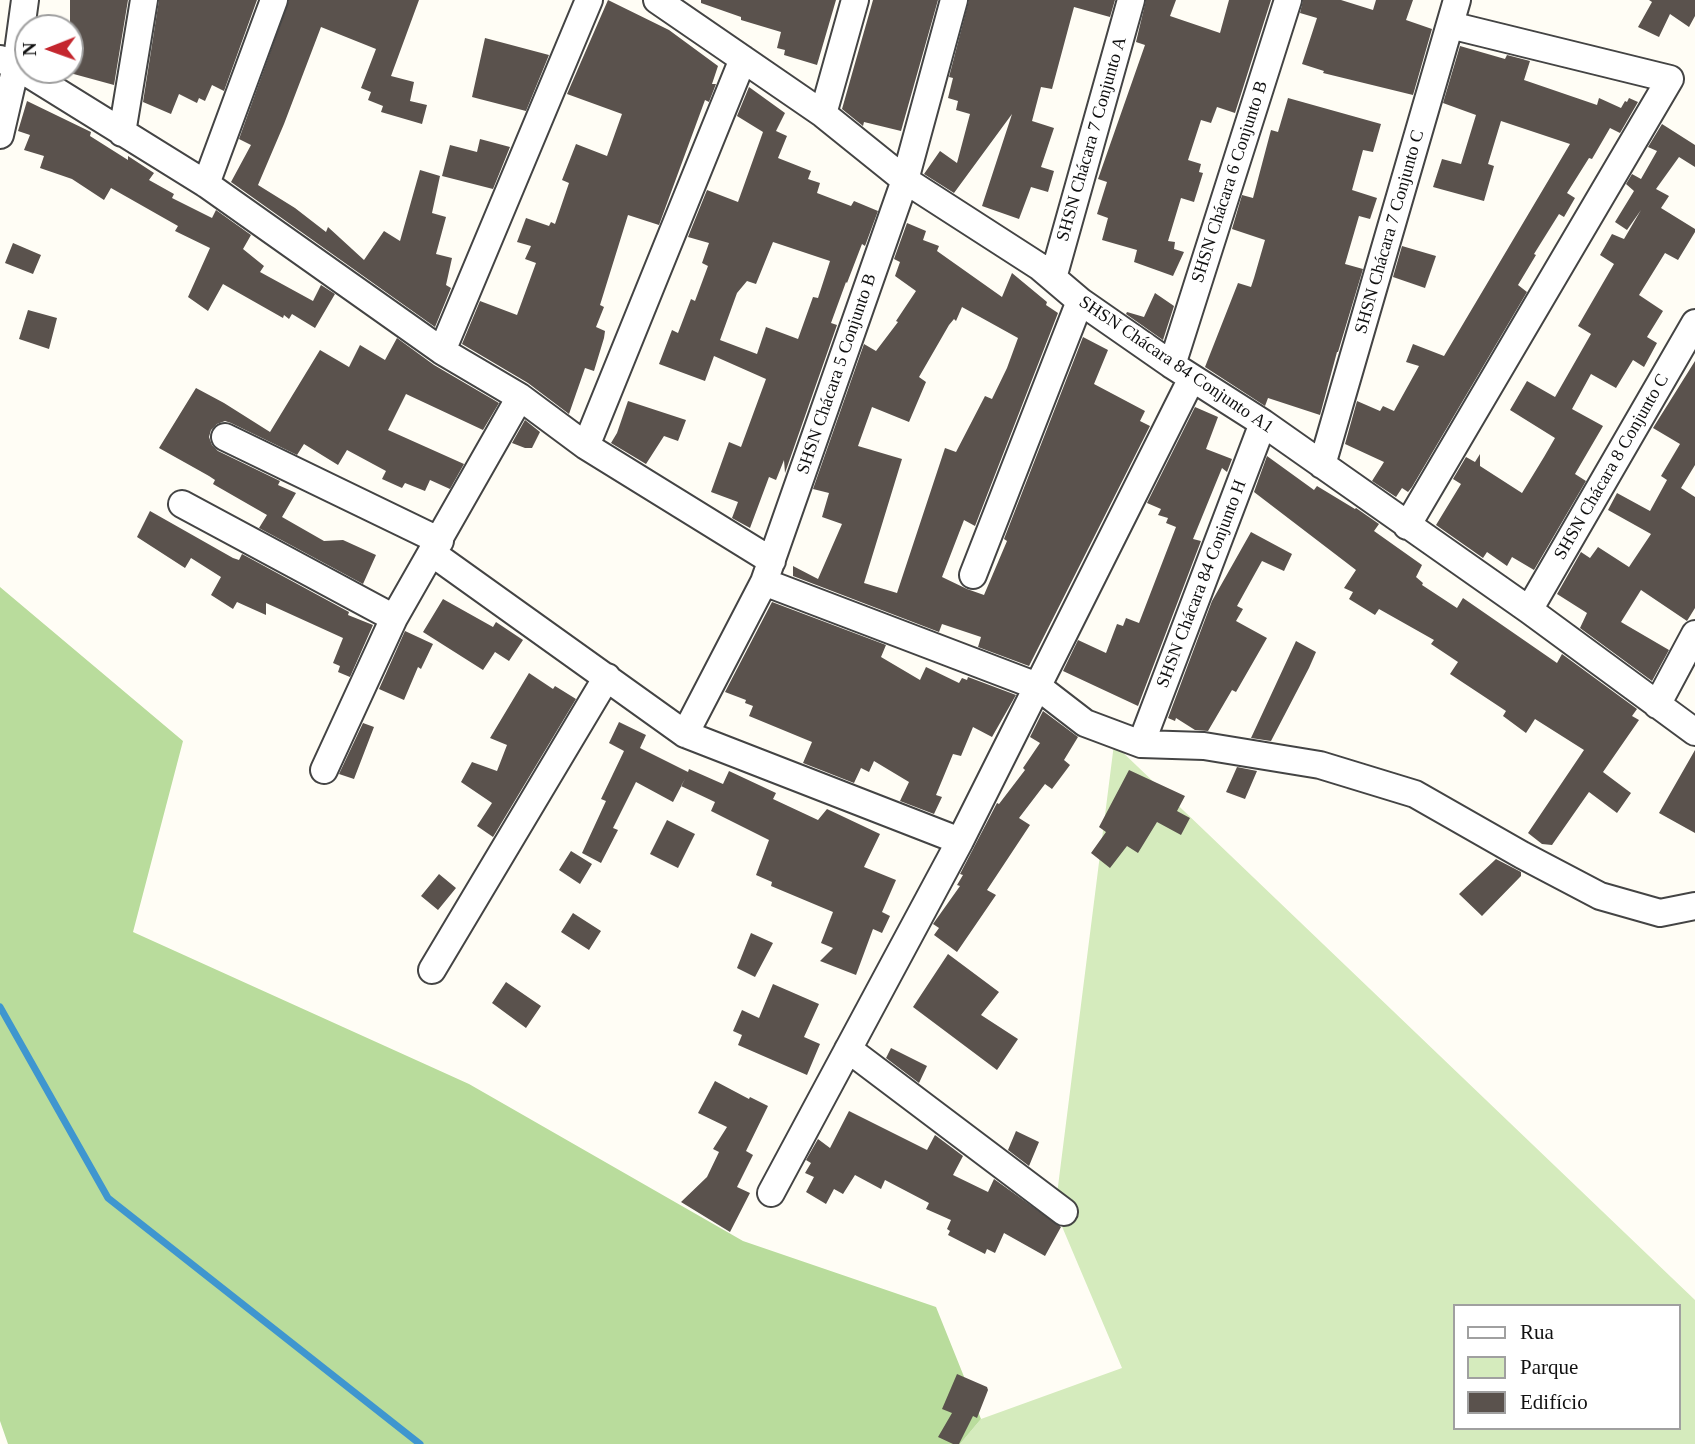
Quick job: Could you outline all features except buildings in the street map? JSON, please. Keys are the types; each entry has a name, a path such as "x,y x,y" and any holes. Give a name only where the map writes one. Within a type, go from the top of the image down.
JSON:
{"street":[{"path":"0,135 8,63 25,0"},
{"path":"122,133 144,0"},
{"path":"206,184 274,0"},
{"path":"442,351 589,0"},
{"name":"SHSN Chácara 84 Conjunto A1","path":"657,0 823,114 905,180 1040,267 1080,301 1263,424 1529,610 1695,732"},
{"path":"823,114 855,0"},
{"name":"SHSN Chácara 5 Conjunto B","path":"685,734 768,571 905,180 954,0"},
{"name":"SHSN Chácara 7 Conjunto A","path":"1053,278 1131,0"},
{"name":"SHSN Chácara 6 Conjunto B","path":"771,1193 960,841 1037,687 1182,371 1288,0"},
{"path":"1408,526 1670,79 1454,12"},
{"name":"SHSN Chácara 7 Conjunto C","path":"1322,465 1454,12"},
{"path":"586,446 743,59"},
{"path":"8,63 206,184 442,351 520,397 586,446 768,571 1037,687 1085,723 1141,744 1204,746 1320,765 1415,794 1600,896 1660,913 1695,906"},
{"path":"973,575 1080,301"},
{"name":"SHSN Chácara 8 Conjunto C","path":"1529,610 1695,323"},
{"path":"324,769 394,618 520,397"},
{"name":"SHSN Chácara 84 Conjunto H","path":"1141,744 1263,424"},
{"path":"225,437 436,547 685,734 960,841"},
{"path":"182,504 394,618"},
{"path":"1657,705 1695,634"},
{"path":"432,970 607,677"},
{"path":"848,1049 1064,1212"}],"green space":[{"path":"0,587 183,741 133,932 469,1084 743,1241 936,1307 981,1419 960,1444 8,1444 0,1421"},
{"path":"1114,744 1695,1300 1695,1444 960,1444 981,1419 1122,1368 1055,1210"}],"waterway":[{"path":"0,1007 108,1198 420,1444"}]}
